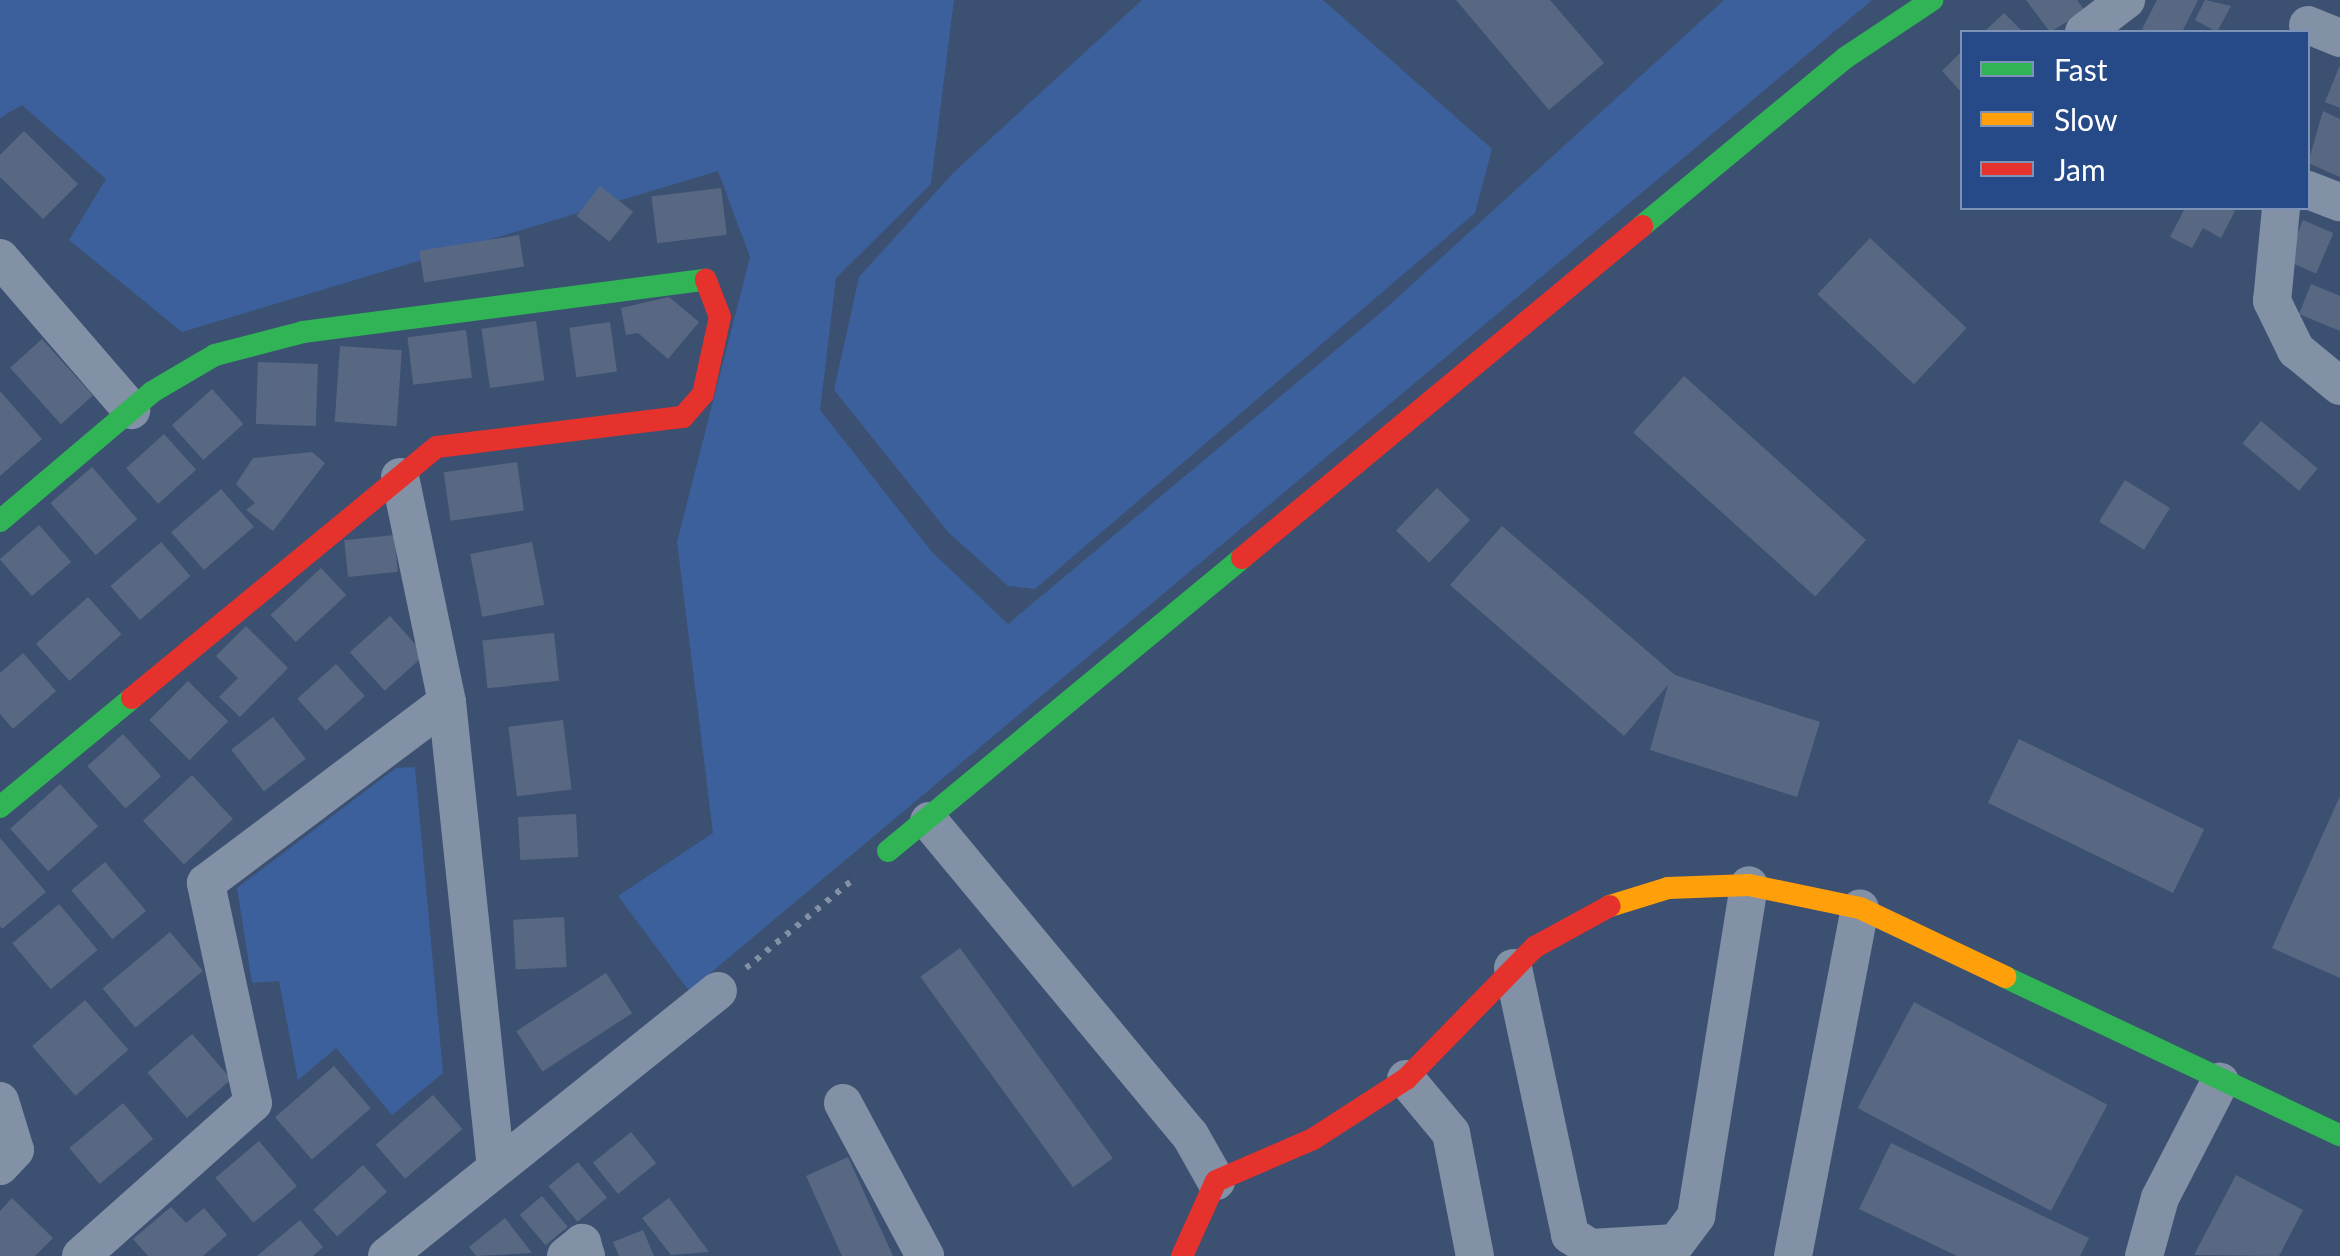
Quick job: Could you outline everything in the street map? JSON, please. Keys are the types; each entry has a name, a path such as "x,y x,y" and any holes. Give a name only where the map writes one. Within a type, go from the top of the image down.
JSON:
{"street":[{"path":"888,851 930,822 1845,58 1932,0"},
{"path":"2087,30 2126,0"},
{"path":"2310,191 2340,202"},
{"path":"2281,210 2272,301 2296,350 2340,386"},
{"path":"0,258 130,410"},
{"path":"0,521 130,410 215,355 304,332 710,278 720,316 703,394 684,417 437,446 0,807"},
{"path":"400,477 447,702 496,1166"},
{"path":"81,1256 252,1103 206,883 447,702"},
{"path":"930,822 1190,1135 1216,1181"},
{"path":"1182,1256 1216,1181 1312,1138 1406,1079 1513,968 1588,913 1668,888 1750,885 1860,908 2220,1082 2340,1135"},
{"path":"1513,968 1570,1235 1590,1248 1676,1244 1696,1216 1750,885"},
{"path":"1793,1256 1860,908"},
{"path":"387,1256 718,991"},
{"path":"1406,1079 1451,1133 1475,1256"},
{"path":"2144,1256 2160,1198 2220,1082"},
{"path":"0,1102 15,1150 0,1166"},
{"path":"843,1103 925,1256"},
{"path":"566,1256 582,1243 586,1256"}],"path":[{"path":"718,991 888,851"}],"shaded area":[{"path":"0,0 954,0 931,184 836,278 820,410 932,552 1008,624 1385,309 1724,0 1872,0 689,991 618,896 713,833 677,542 750,257 718,171 182,332 69,240 106,179 22,105 0,118"},
{"path":"1142,0 1323,0 1492,149 1475,213 1035,589 1008,586 948,532 834,390 859,277 954,172"},
{"path":"415,767 443,1073 392,1115 336,1048 298,1080 279,981 252,983 237,888 396,768"}],"building":[{"path":"1456,0 1550,0 1604,63 1549,110"},
{"path":"2026,0 2077,0 2085,11 2048,30"},
{"path":"2157,0 2198,0 2183,30 2142,29"},
{"path":"2205,0 2231,6 2218,30 2195,20"},
{"path":"2004,13 2021,30 1986,30"},
{"path":"1960,53 1960,91 1942,71"},
{"path":"2340,65 2340,108 2325,102"},
{"path":"2323,111 2340,119 2340,177 2310,164"},
{"path":"24,131 78,184 43,219 0,177 0,155"},
{"path":"600,186 633,212 610,242 577,216"},
{"path":"721,188 727,235 657,243 652,197"},
{"path":"2184,210 2235,211 2221,238 2203,228 2192,248 2170,237"},
{"path":"2303,220 2333,233 2316,273 2286,261"},
{"path":"519,235 524,267 424,282 419,251"},
{"path":"1870,238 1967,328 1914,384 1817,294"},
{"path":"2311,284 2340,296 2340,331 2299,314"},
{"path":"669,297 699,322 668,359 638,333 626,335 621,308"},
{"path":"536,321 544,380 490,388 482,329"},
{"path":"610,322 617,372 576,377 569,328"},
{"path":"466,330 472,378 413,385 407,337"},
{"path":"42,339 93,395 61,424 10,368"},
{"path":"340,346 402,350 397,426 335,422"},
{"path":"258,362 318,364 316,426 256,424"},
{"path":"1684,376 1866,540 1815,596 1633,432"},
{"path":"212,389 243,424 203,460 172,425"},
{"path":"0,391 42,439 0,476"},
{"path":"2261,421 2318,469 2299,491 2242,443"},
{"path":"164,434 196,470 158,504 126,468"},
{"path":"312,452 325,463 273,531 246,510 255,503 236,484 253,458"},
{"path":"517,462 524,511 451,521 444,472"},
{"path":"92,467 137,519 96,555 50,503"},
{"path":"2125,480 2170,508 2144,550 2099,522"},
{"path":"1437,488 1470,520 1429,562 1396,530"},
{"path":"221,489 254,527 204,570 171,532"},
{"path":"39,525 71,562 32,596 0,559"},
{"path":"1502,526 1675,675 1820,722 1797,797 1650,750 1668,685 1624,736 1450,585"},
{"path":"394,535 398,572 348,577 344,540"},
{"path":"161,542 191,576 140,620 110,586"},
{"path":"532,542 544,605 482,617 470,554"},
{"path":"321,568 346,595 296,642 271,615"},
{"path":"88,597 121,634 69,681 36,644"},
{"path":"390,616 425,655 385,691 350,652"},
{"path":"246,626 288,668 240,717 219,697 238,678 216,656"},
{"path":"554,633 559,681 487,688 482,641"},
{"path":"23,653 56,691 13,729 0,714 0,673"},
{"path":"336,664 365,696 326,731 297,699"},
{"path":"188,681 228,721 189,760 149,720"},
{"path":"273,717 306,759 264,791 231,750"},
{"path":"563,720 572,789 517,796 508,727"},
{"path":"123,734 161,776 125,808 87,766"},
{"path":"2019,739 2204,829 2173,893 1988,803"},
{"path":"192,775 233,819 184,865 143,821"},
{"path":"60,784 98,826 48,871 10,829"},
{"path":"2340,796 2340,978 2272,948"},
{"path":"576,814 578,857 520,860 518,817"},
{"path":"0,838 46,892 2,929 0,926"},
{"path":"105,862 146,911 112,939 71,890"},
{"path":"59,904 98,950 51,989 12,943"},
{"path":"564,917 567,967 516,970 513,920"},
{"path":"170,932 203,971 135,1028 103,989"},
{"path":"960,948 1113,1158 1073,1187 920,977"},
{"path":"606,973 632,1013 542,1072 516,1031"},
{"path":"85,1000 128,1050 75,1096 32,1046"},
{"path":"1914,1002 2107,1105 2051,1211 1858,1108"},
{"path":"192,1034 231,1079 187,1118 147,1073"},
{"path":"334,1066 371,1108 312,1159 275,1117"},
{"path":"433,1095 463,1129 405,1179 376,1145"},
{"path":"123,1103 153,1139 100,1184 69,1148"},
{"path":"631,1132 656,1163 618,1194 593,1163"},
{"path":"259,1141 297,1186 253,1223 215,1178"},
{"path":"1891,1143 2089,1238 2080,1256 1957,1256 1859,1209"},
{"path":"848,1157 893,1256 842,1256 806,1176"},
{"path":"578,1162 607,1198 577,1222 548,1186"},
{"path":"363,1165 387,1192 337,1237 313,1210"},
{"path":"2236,1175 2303,1210 2279,1256 2194,1255"},
{"path":"542,1196 568,1227 545,1245 520,1215"},
{"path":"12,1198 53,1238 35,1256 0,1256 0,1211"},
{"path":"669,1198 709,1252 671,1255 642,1218"},
{"path":"171,1207 186,1223 204,1208 227,1235 203,1256 148,1256 133,1239"},
{"path":"505,1218 532,1253 476,1256 469,1247"},
{"path":"300,1220 323,1247 313,1256 257,1256"},
{"path":"643,1230 654,1256 619,1256 613,1242"}],"traffic: fast":[{"path":"1642,226 1845,58 1932,0"},
{"path":"0,521 152,392 215,355 303,332 706,280"},
{"path":"888,851 1242,558"},
{"path":"0,807 132,698"},
{"path":"2005,977 2340,1135"}],"traffic: slow":[{"path":"1610,906 1668,888 1749,885 1860,908 2005,977"}],"traffic: jam":[{"path":"1242,558 1642,226"},
{"path":"132,698 437,447 683,417 703,394 720,317 706,280"},
{"path":"1182,1256 1216,1181 1313,1139 1406,1079 1535,947 1610,906"}]}
